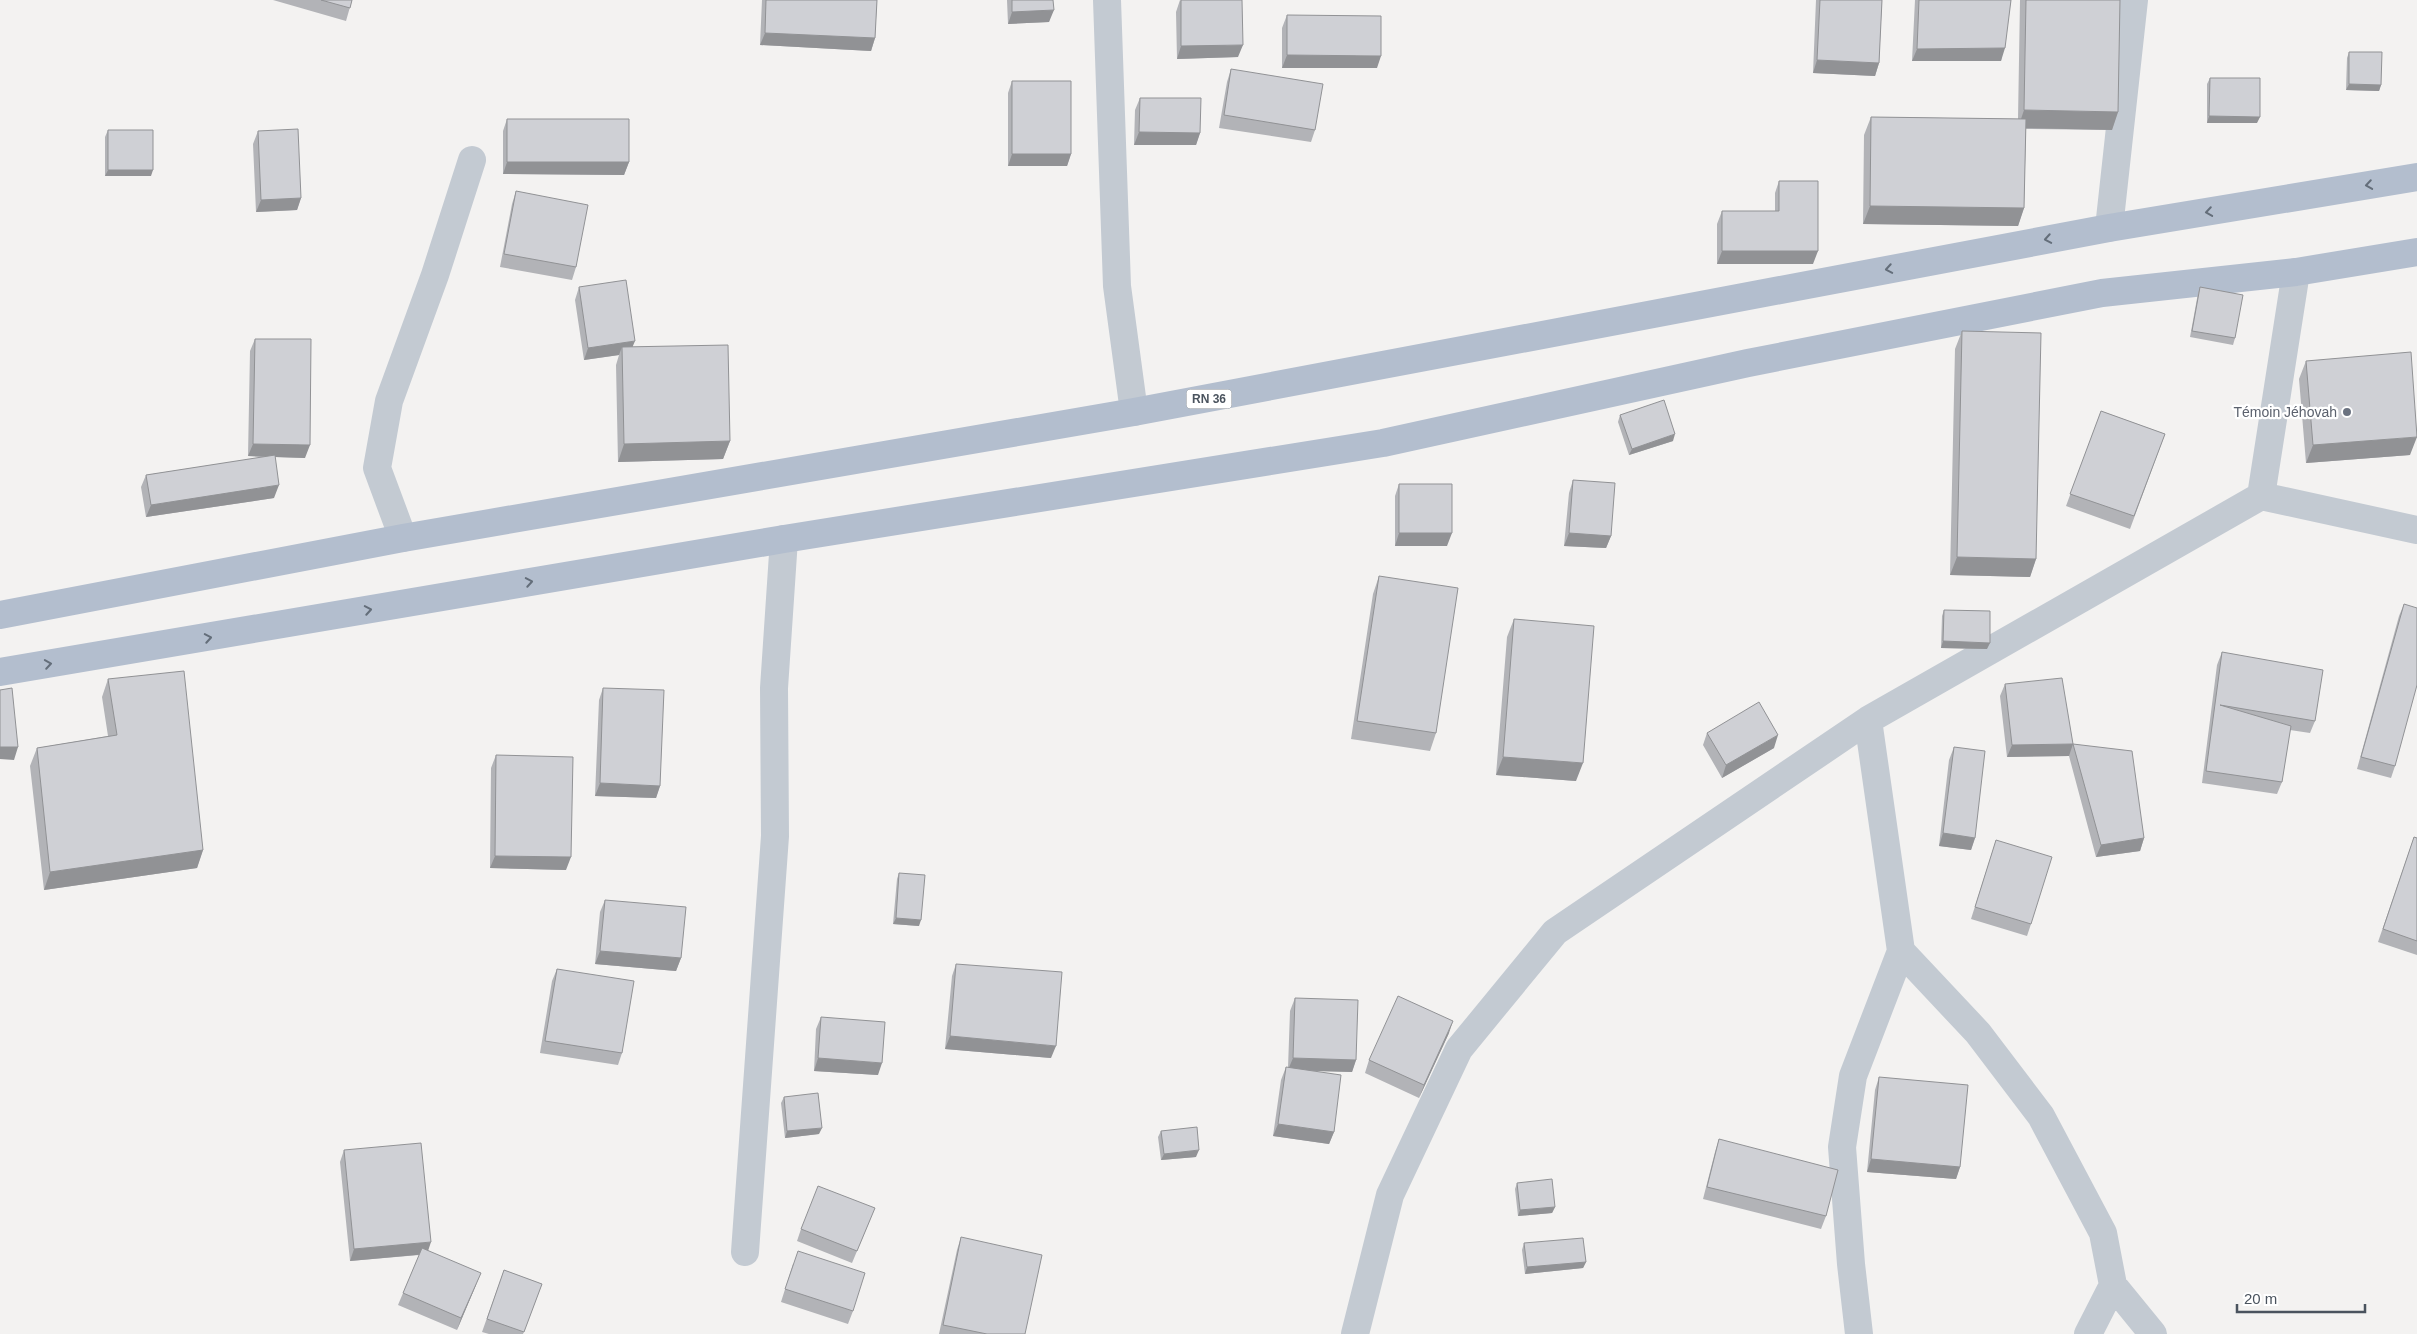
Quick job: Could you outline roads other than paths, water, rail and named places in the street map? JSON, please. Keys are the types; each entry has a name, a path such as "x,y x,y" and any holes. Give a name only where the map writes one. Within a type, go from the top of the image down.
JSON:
{"main road":[{"name":"RN 36","path":"0,615 403,538 1134,412 2109,228 2417,177"},
{"path":"0,672 784,539 1383,443 1748,363 2102,293 2296,272 2417,252"}],"street":[{"path":"1108,0 1117,286 1134,412"},
{"path":"2109,228 2134,0"},
{"path":"403,538 377,468 389,401 435,275 472,160"},
{"path":"2261,496 2296,272"},
{"path":"1355,1334 1390,1195 1459,1049 1555,932 1868,720 2261,496 2417,530"},
{"path":"745,1252 774,845 774,688 784,539"},
{"path":"1859,1334 1851,1264 1842,1147 1853,1076 1901,951 1868,720"},
{"path":"1901,951 1978,1033 2041,1116 2103,1233 2113,1285 2153,1334"},
{"path":"2088,1334 2113,1285"}],"place":[{"name":"Témoin Jéhovah","path":"2347,412"}]}
